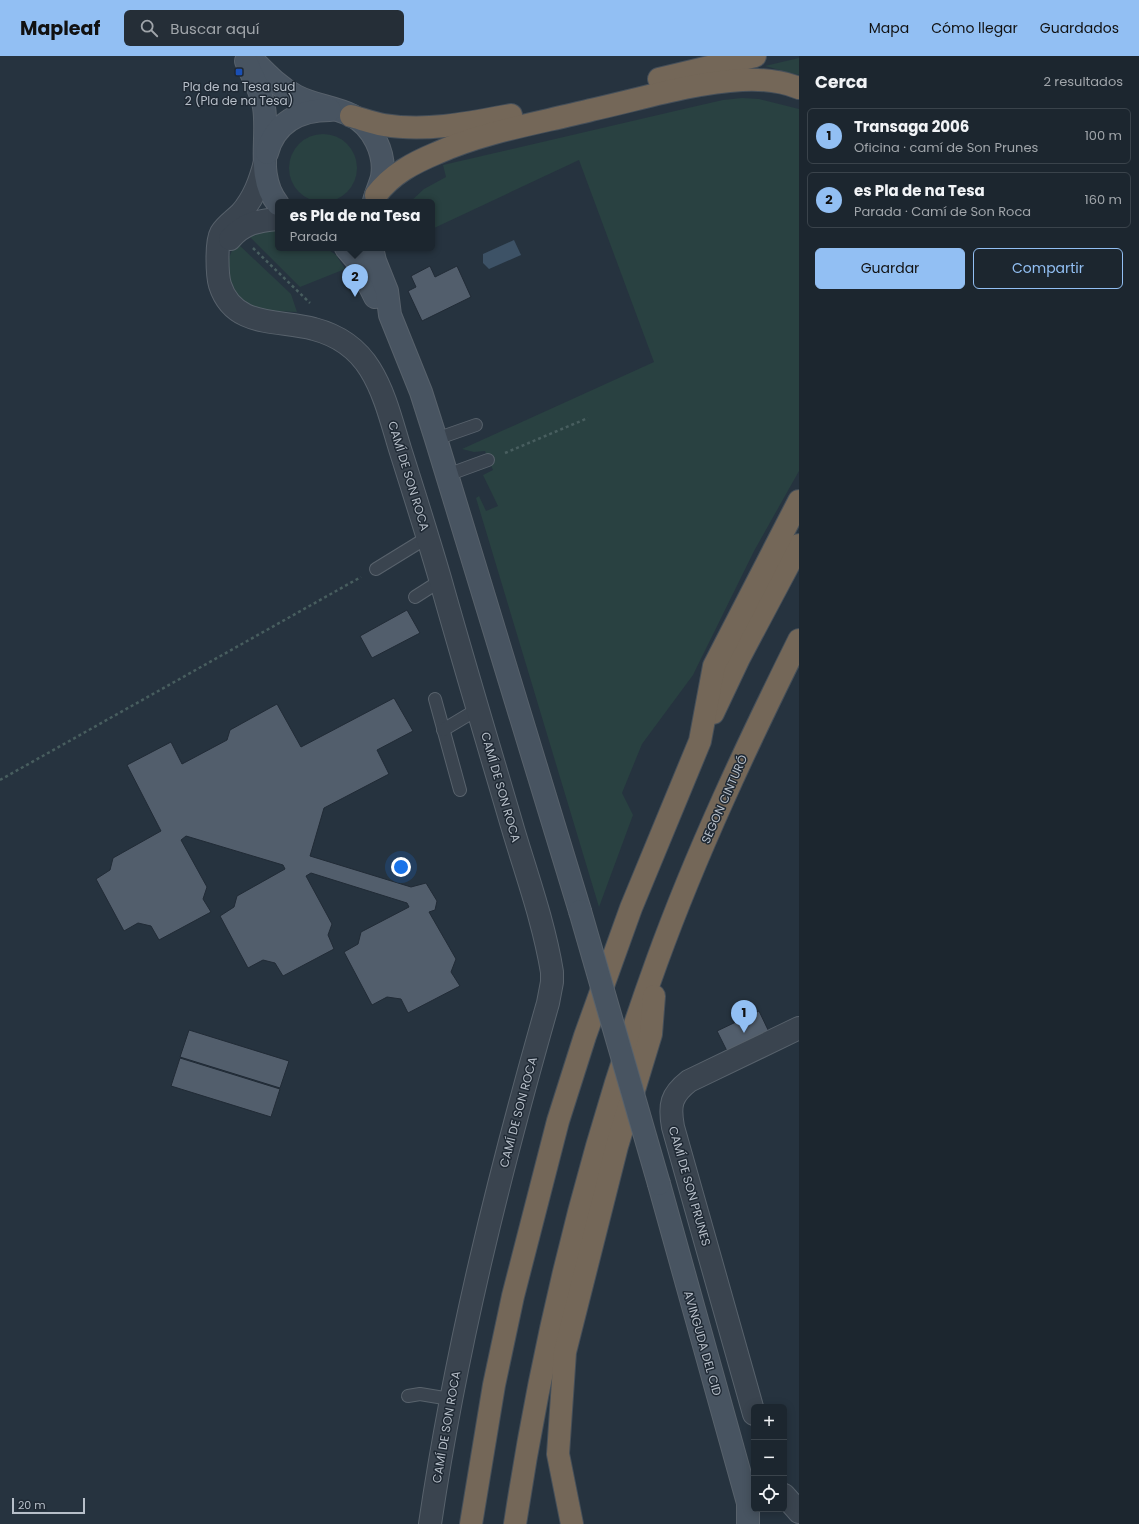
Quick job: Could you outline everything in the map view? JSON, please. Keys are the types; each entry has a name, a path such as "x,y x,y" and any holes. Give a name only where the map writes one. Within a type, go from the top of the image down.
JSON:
{"highway":[{"path":"342,112 383,125 404,127 459,124 520,113 755,56"},
{"path":"374,199 385,183 411,165 476,138 684,89 721,82 744,80 770,81 799,88"},
{"path":"700,741 714,666 799,501"},
{"path":"471,1524 493,1392 513,1296 558,1121 585,1036 631,908 700,741 739,658 799,545"},
{"name":"SEGON CINTURÓ","path":"657,961 726,794 799,640"},
{"path":"515,1524 538,1393 556,1306 577,1218 600,1133 657,961"},
{"path":"572,1524 558,1454 565,1352 617,1146 651,1034 657,961"}],"street":[{"path":"245,56 249,70 259,88 264,108 266,180 275,200"},
{"path":"250,56 267,74 297,97 342,112 366,127 376,142 380,154 382,178 373,199"},
{"path":"265,162 270,143 280,127 296,115 314,110 342,112"},
{"name":"CAMÍ DE SON ROCA","path":"265,162 260,179 252,197 241,213 220,235 218,271 221,287 225,296 236,309 259,320 308,327 332,335 346,343 364,360 374,375 385,401 428,537 542,928 548,952 552,982 548,1003 510,1138 472,1297 450,1399 430,1524"},
{"path":"219,254 226,243 242,227 251,222 275,219"},
{"path":"348,251 357,262 372,295 390,315"},
{"path":"373,251 387,291 390,315"},
{"name":"AVINGUDA DEL CID","path":"390,315 421,392 436,439 580,911 659,1184 748,1502 760,1524"},
{"name":"CAMÍ DE SON PRUNES","path":"751,1404 675,1135 671,1109 675,1094 689,1081 799,1028"},
{"path":"787,1498 799,1512"},
{"name":"AVINGUDA DEL CID","path":"748,1502 748,1524"}],"lane":[{"path":"436,439 476,425"},
{"path":"447,475 488,460"},
{"path":"376,569 428,537"},
{"path":"415,596 440,581"},
{"path":"435,699 460,790"},
{"path":"443,730 478,708"},
{"path":"408,1396 420,1394 450,1399"}],"path":[{"path":"488,460 588,418"},
{"path":"0,780 376,569"}],"green space":[{"path":"799,58 799,75 765,66"},
{"path":"742,98 759,99 799,109 799,471 754,551 693,675 642,744 622,793 633,815 599,907 476,498 479,496 486,511 498,506 483,475 493,470 485,451 474,452 462,449 654,362 579,160 435,228 435,199 413,199 424,189 446,177 443,165 723,100"},
{"path":"316,135 330,135 342,140 351,149 356,161 356,175 351,187 342,196 336,199 310,199 304,196 295,187 290,175 290,161 295,149 304,140"},
{"path":"271,230 275,231 275,251 330,251 336,255 345,269 300,287 248,235"},
{"path":"237,243 291,294 297,312 272,311 254,308 241,300 231,285 228,267 232,250"}],"water":[{"path":"514,240 521,255 489,269 483,263 483,254"}],"building":[{"path":"430,266 435,277 457,266 471,297 422,321 408,291 416,287 411,276"},
{"path":"407,610 420,633 372,658 360,636"},
{"path":"394,698 413,731 377,750 389,774 324,808 310,856 411,887 426,883 437,901 435,910 429,912 456,959 451,972 460,986 408,1013 401,999 387,997 372,1005 344,952 358,944 361,932 409,907 407,903 311,873 306,876 332,924 328,935 334,949 283,976 275,963 263,960 248,968 220,916 234,907 237,896 285,869 283,865 186,836 181,840 207,887 203,899 211,912 159,940 151,926 138,923 124,931 96,879 110,870 113,858 161,831 127,765 171,742 182,764 227,740 230,730 277,704 301,747"},
{"path":"759,1011 770,1034 729,1055 717,1031"},
{"path":"189,1030 289,1061 280,1088 180,1057"},
{"path":"180,1058 280,1089 271,1117 171,1086"}],"place":[{"name":"Pla de na Tesa sud 2 (Pla de na Tesa)","path":"239,72"},
{"name":"es Pla de na Tesa","path":"355,297"},
{"name":"Transaga 2006","path":"744,1033"}]}
